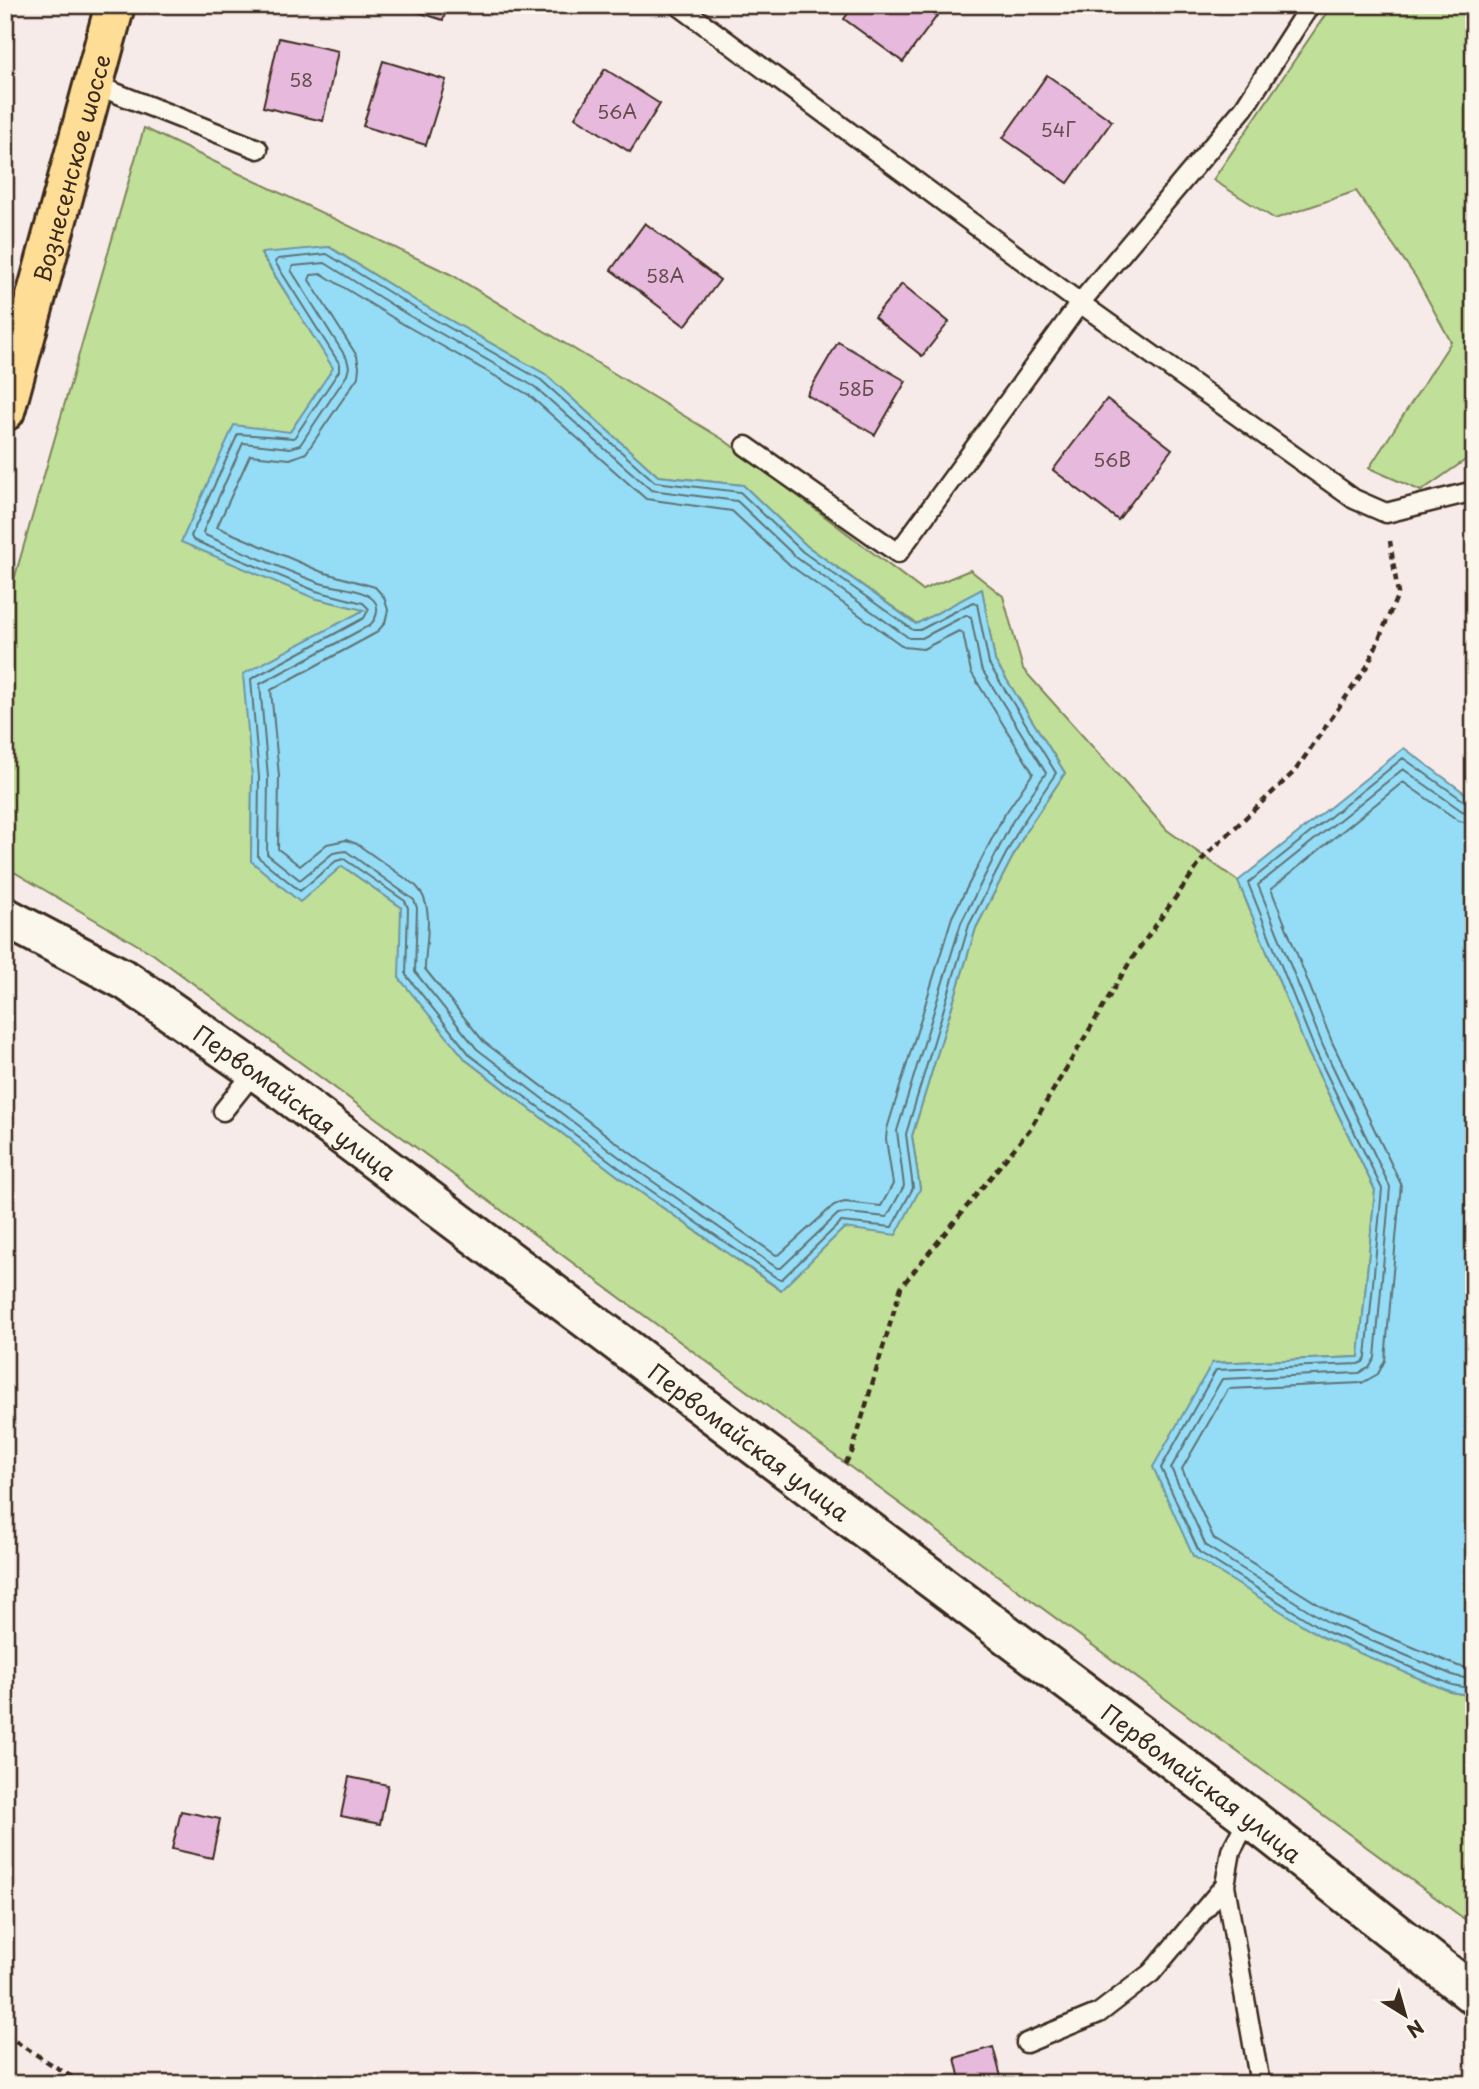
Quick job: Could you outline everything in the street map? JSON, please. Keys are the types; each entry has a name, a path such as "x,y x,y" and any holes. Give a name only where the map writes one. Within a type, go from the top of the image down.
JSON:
{"main road":[{"name":"Вознесенское шоссе","path":"6,403 115,5"}],"street":[{"name":"Первомайская улица","path":"5,917 127,981 255,1070 1249,1817 1474,1995"}],"lane":[{"path":"678,5 1080,303 1354,499 1386,513 1474,491"},
{"path":"746,446 898,553 1080,303 1244,108 1310,5"},
{"path":"93,85 258,149"},
{"path":"223,1111 255,1070"},
{"path":"1249,1817 1231,1851 1225,1885 1260,2084"},
{"path":"1026,2043 1099,2013 1151,1973 1225,1885"}],"path":[{"path":"5,28 11,5"},
{"path":"825,1497 852,1452 901,1287 1030,1129 1131,960 1205,856 1295,771 1368,665 1398,594 1386,513"},
{"path":"5,2035 83,2084"}],"green space":[{"path":"1332,5 1474,5 1474,454 1421,491 1369,468 1451,342 1415,276 1356,191 1275,219 1213,180"},
{"path":"144,128 452,275 724,440 922,590 970,570 1003,596 1023,669 1167,830 1238,881 1308,1052 1375,1190 1359,1357 1212,1363 1450,1692 1474,1696 1474,1926 153,954 9,869 5,864 5,611","holes":["330,247 416,301 545,374 658,476 743,485 807,546 917,624 982,590 995,661 1065,773 1026,831 976,928 912,1136 920,1189 844,1228 780,1290 626,1182 466,1060 401,907 342,866 251,861 252,777 365,610 314,598 290,432 334,368 261,254"]}],"water":[{"path":"329,247 416,301 545,374 658,476 743,485 807,546 916,624 982,589 995,661 1065,773 1026,831 976,928 912,1136 920,1189 896,1235 844,1228 781,1290 626,1182 466,1060 399,978 401,907 342,866 300,902 251,861 252,777 243,674 364,610 314,598 181,542 234,425 290,432 333,368 261,253"},
{"path":"1404,748 1474,800 1474,1696 1451,1692 1322,1637 1193,1556 1153,1467 1212,1363 1359,1357 1375,1190 1308,1052 1238,881"}],"building":[{"path":"409,5 448,5 443,20 408,9"},
{"path":"854,5 945,5 903,62 844,19"},
{"path":"279,38 338,51 323,121 263,107"},
{"path":"383,61 446,80 426,145 363,126"},
{"path":"605,69 660,104 630,152 575,117"},
{"path":"1047,75 1112,121 1068,183 1003,138"},
{"path":"645,223 720,280 685,326 611,270"},
{"path":"902,284 949,322 922,356 874,317"},
{"path":"838,342 906,381 875,435 807,395"},
{"path":"1107,399 1172,449 1118,520 1053,470"},
{"path":"349,1777 388,1785 380,1824 341,1816"},
{"path":"181,1811 220,1819 212,1858 172,1849"},
{"path":"993,2047 1003,2084 961,2084 955,2058"}]}
